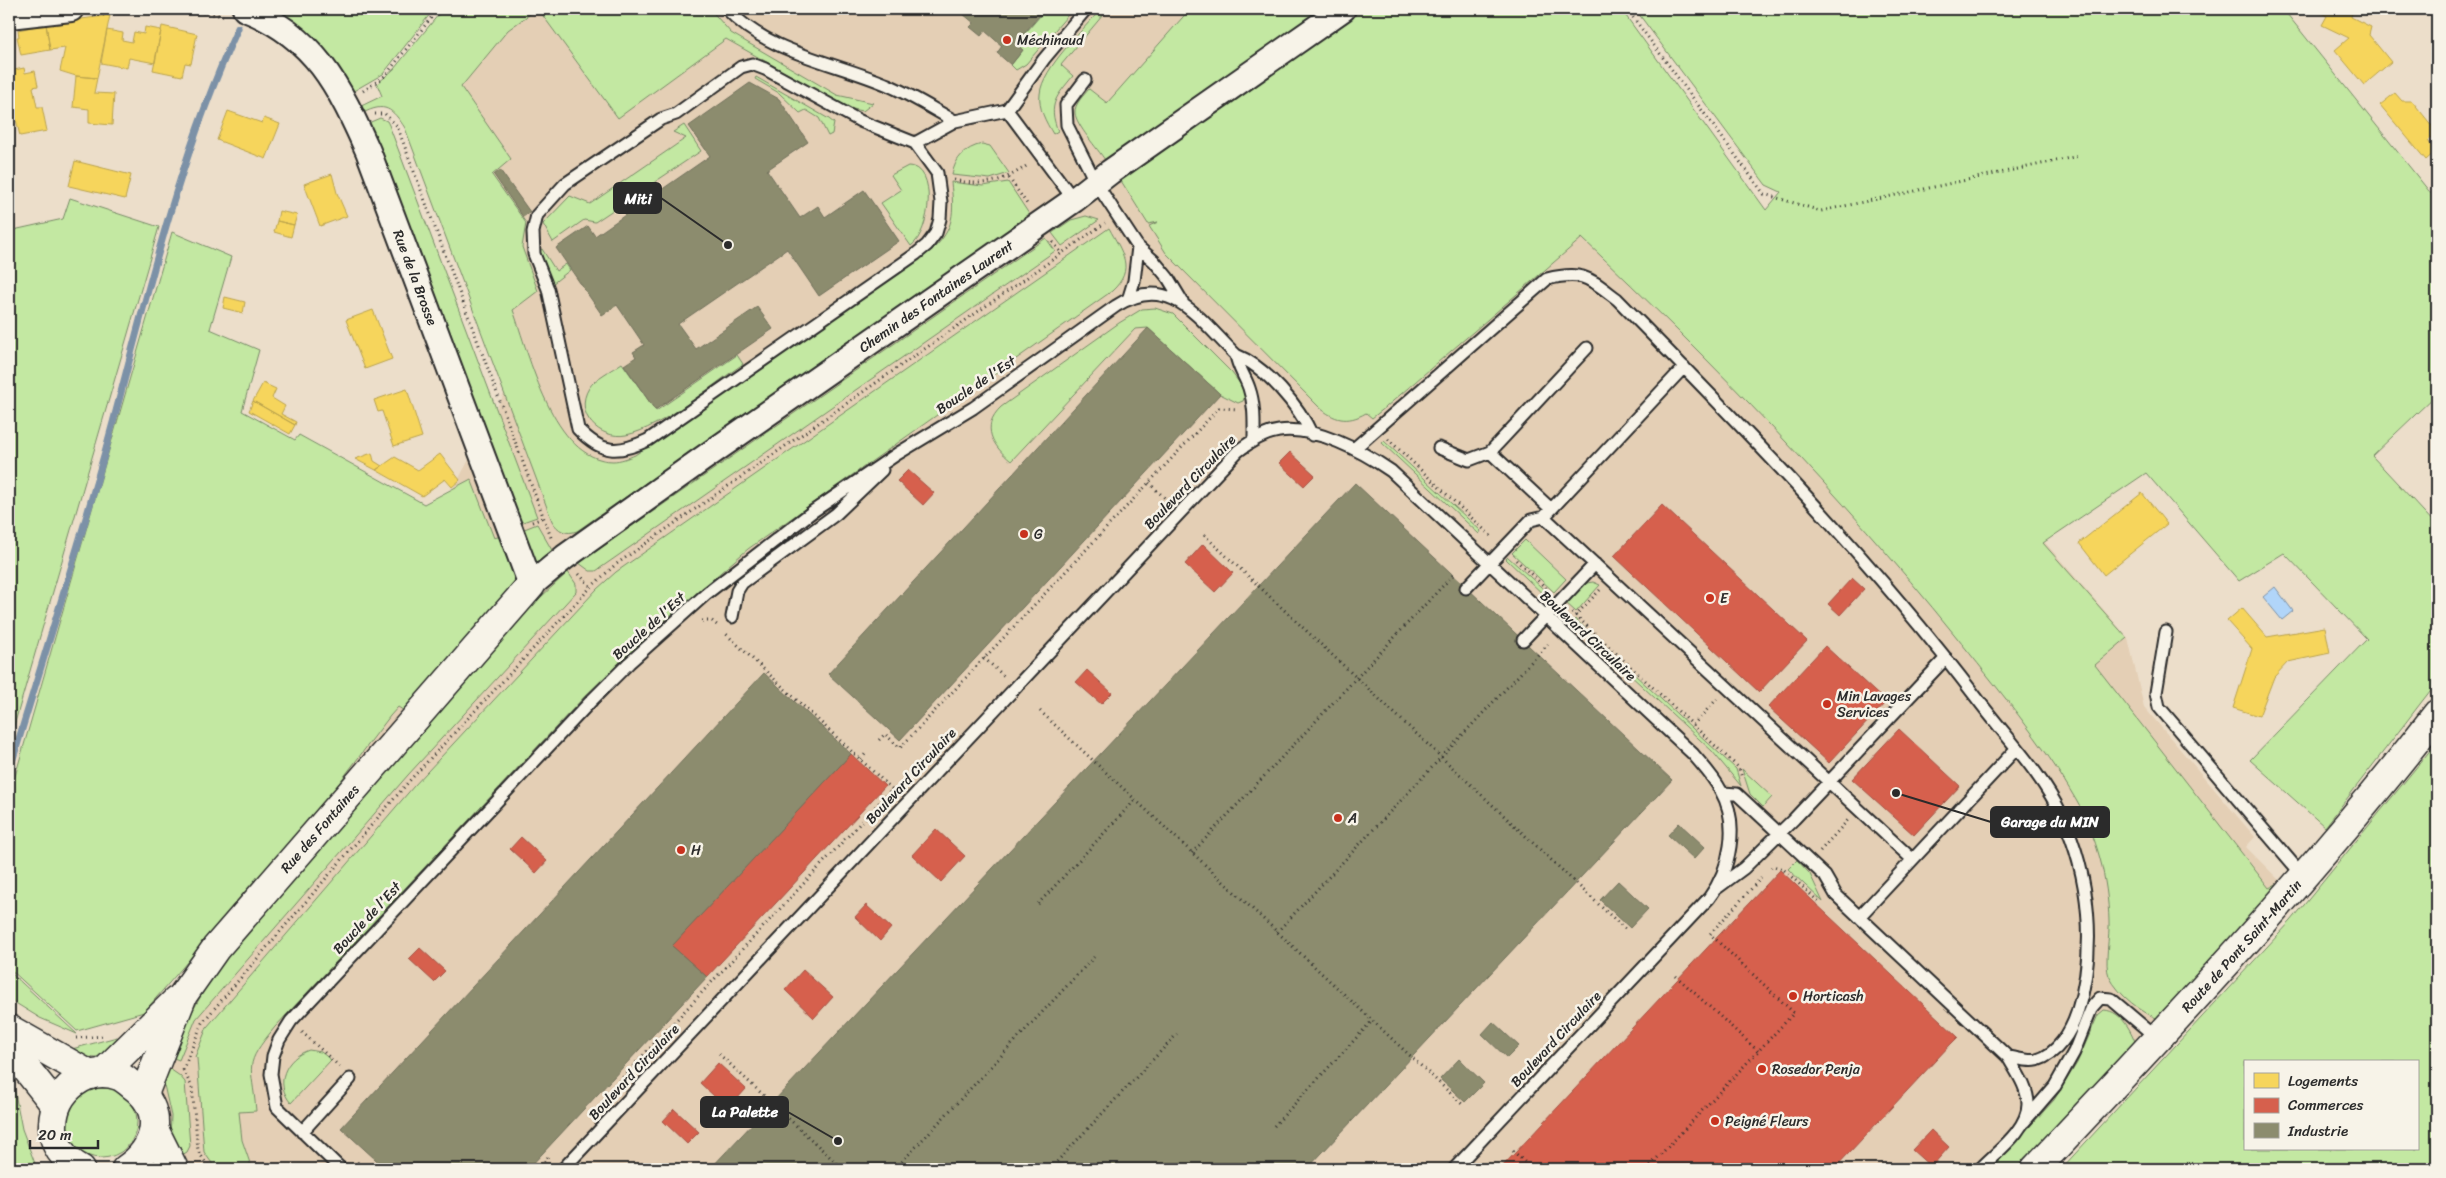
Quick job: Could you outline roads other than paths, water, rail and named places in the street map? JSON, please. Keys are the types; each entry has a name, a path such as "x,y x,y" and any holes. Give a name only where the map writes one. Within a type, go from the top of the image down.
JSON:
{"main road":[{"name":"Rue des Fontaines","path":"144,1094 149,1046 182,995 216,948 531,585"},
{"name":"Route de Pont Saint-Martin","path":"2034,1169 2158,1039 2304,877 2375,794 2437,714"},
{"path":"12,1037 96,1074 120,1076 144,1094 152,1110 154,1129 174,1169"},
{"path":"12,1037 56,1106"},
{"path":"81,1169 70,1163 58,1149 52,1132 53,1113 60,1097 72,1083 96,1074 149,1046"},
{"path":"126,1169 139,1160 149,1146 154,1129"}],"street":[{"name":"Chemin des Fontaines Laurent","path":"531,585 565,557 701,460 1074,200 1343,9"},
{"name":"Rue de la Brosse","path":"235,12 285,29 301,42 328,72 345,102 368,151 531,585"},
{"path":"9,16 78,13"}],"lane":[{"path":"727,9 740,23 780,45 888,85 955,121"},
{"path":"915,143 955,121 1007,110 1044,59 1086,9"},
{"path":"752,64 765,69 860,121 915,143 937,172 941,202 940,219 936,233 927,245 648,440 629,449 616,451 601,447 588,439 578,429 548,288 532,245 537,215 565,184 661,118 676,114 741,67 752,64"},
{"path":"1085,80 1066,105 1067,125 1096,183 1138,247 1154,261 1168,278 1182,302"},
{"path":"1007,110 1074,200"},
{"path":"1129,297 1134,281 1138,247"},
{"path":"1355,448 1547,279 1570,273 1598,284 1618,299 1820,510 1946,658 2046,788 2062,817 2080,868 2088,919 2083,993 2072,1026 2049,1054 2036,1060 2008,1056"},
{"name":"Boucle de l'Est","path":"341,1169 277,1107 271,1074 276,1048 291,1021 629,664 706,594 812,512 897,454 974,408 1129,297 1147,293 1163,294 1182,302 1236,355 1247,360 1288,396 1305,419 1312,434"},
{"path":"1439,448 1469,460 1490,452 1587,348"},
{"name":"Boucle de l'Est","path":"1236,355 1238,366 1253,398 1254,439"},
{"path":"1466,588 1531,520 1547,513 1684,367"},
{"name":"Boulevard Circulaire","path":"563,1169 1227,462 1254,439 1278,431 1302,431 1355,448 1391,471 1488,564 1693,754 1709,772 1723,793 1728,815 1729,858 1716,889 1454,1169"},
{"path":"1490,452 1595,564 1912,859"},
{"path":"732,617 737,591 742,584 836,514 897,454"},
{"path":"1523,640 1595,564"},
{"path":"2166,632 2156,693 2159,707 2304,877"},
{"path":"1716,889 1744,868 1794,819 1946,658"},
{"path":"1859,917 2016,749"},
{"path":"1723,793 1737,794 1779,832 1825,876 1836,895 2008,1056 2022,1083 2028,1103 2023,1123"},
{"path":"1980,1169 2055,1086 2074,1052 2096,1001 2105,997 2111,999 2158,1039"},
{"path":"302,1132 347,1075"}],"water":[{"path":"2275,587 2293,611 2282,620 2263,597"}],"waterway":[{"path":"9,772 87,516 151,277 181,176 217,76 238,28"}],"place":[{"name":"Méchinaud","path":"1007,40"},
{"name":"Miti","path":"728,245"},
{"name":"G","path":"1024,534"},
{"name":"E","path":"1710,598"},
{"name":"Min Lavages Services","path":"1827,704"},
{"name":"Garage du MIN","path":"1896,793"},
{"name":"A","path":"1338,818"},
{"name":"H","path":"681,850"},
{"name":"Horticash","path":"1793,996"},
{"name":"Rosedor Penja","path":"1762,1069"},
{"name":"Peigné Fleurs","path":"1715,1121"},
{"name":"La Palette","path":"838,1141"}]}
